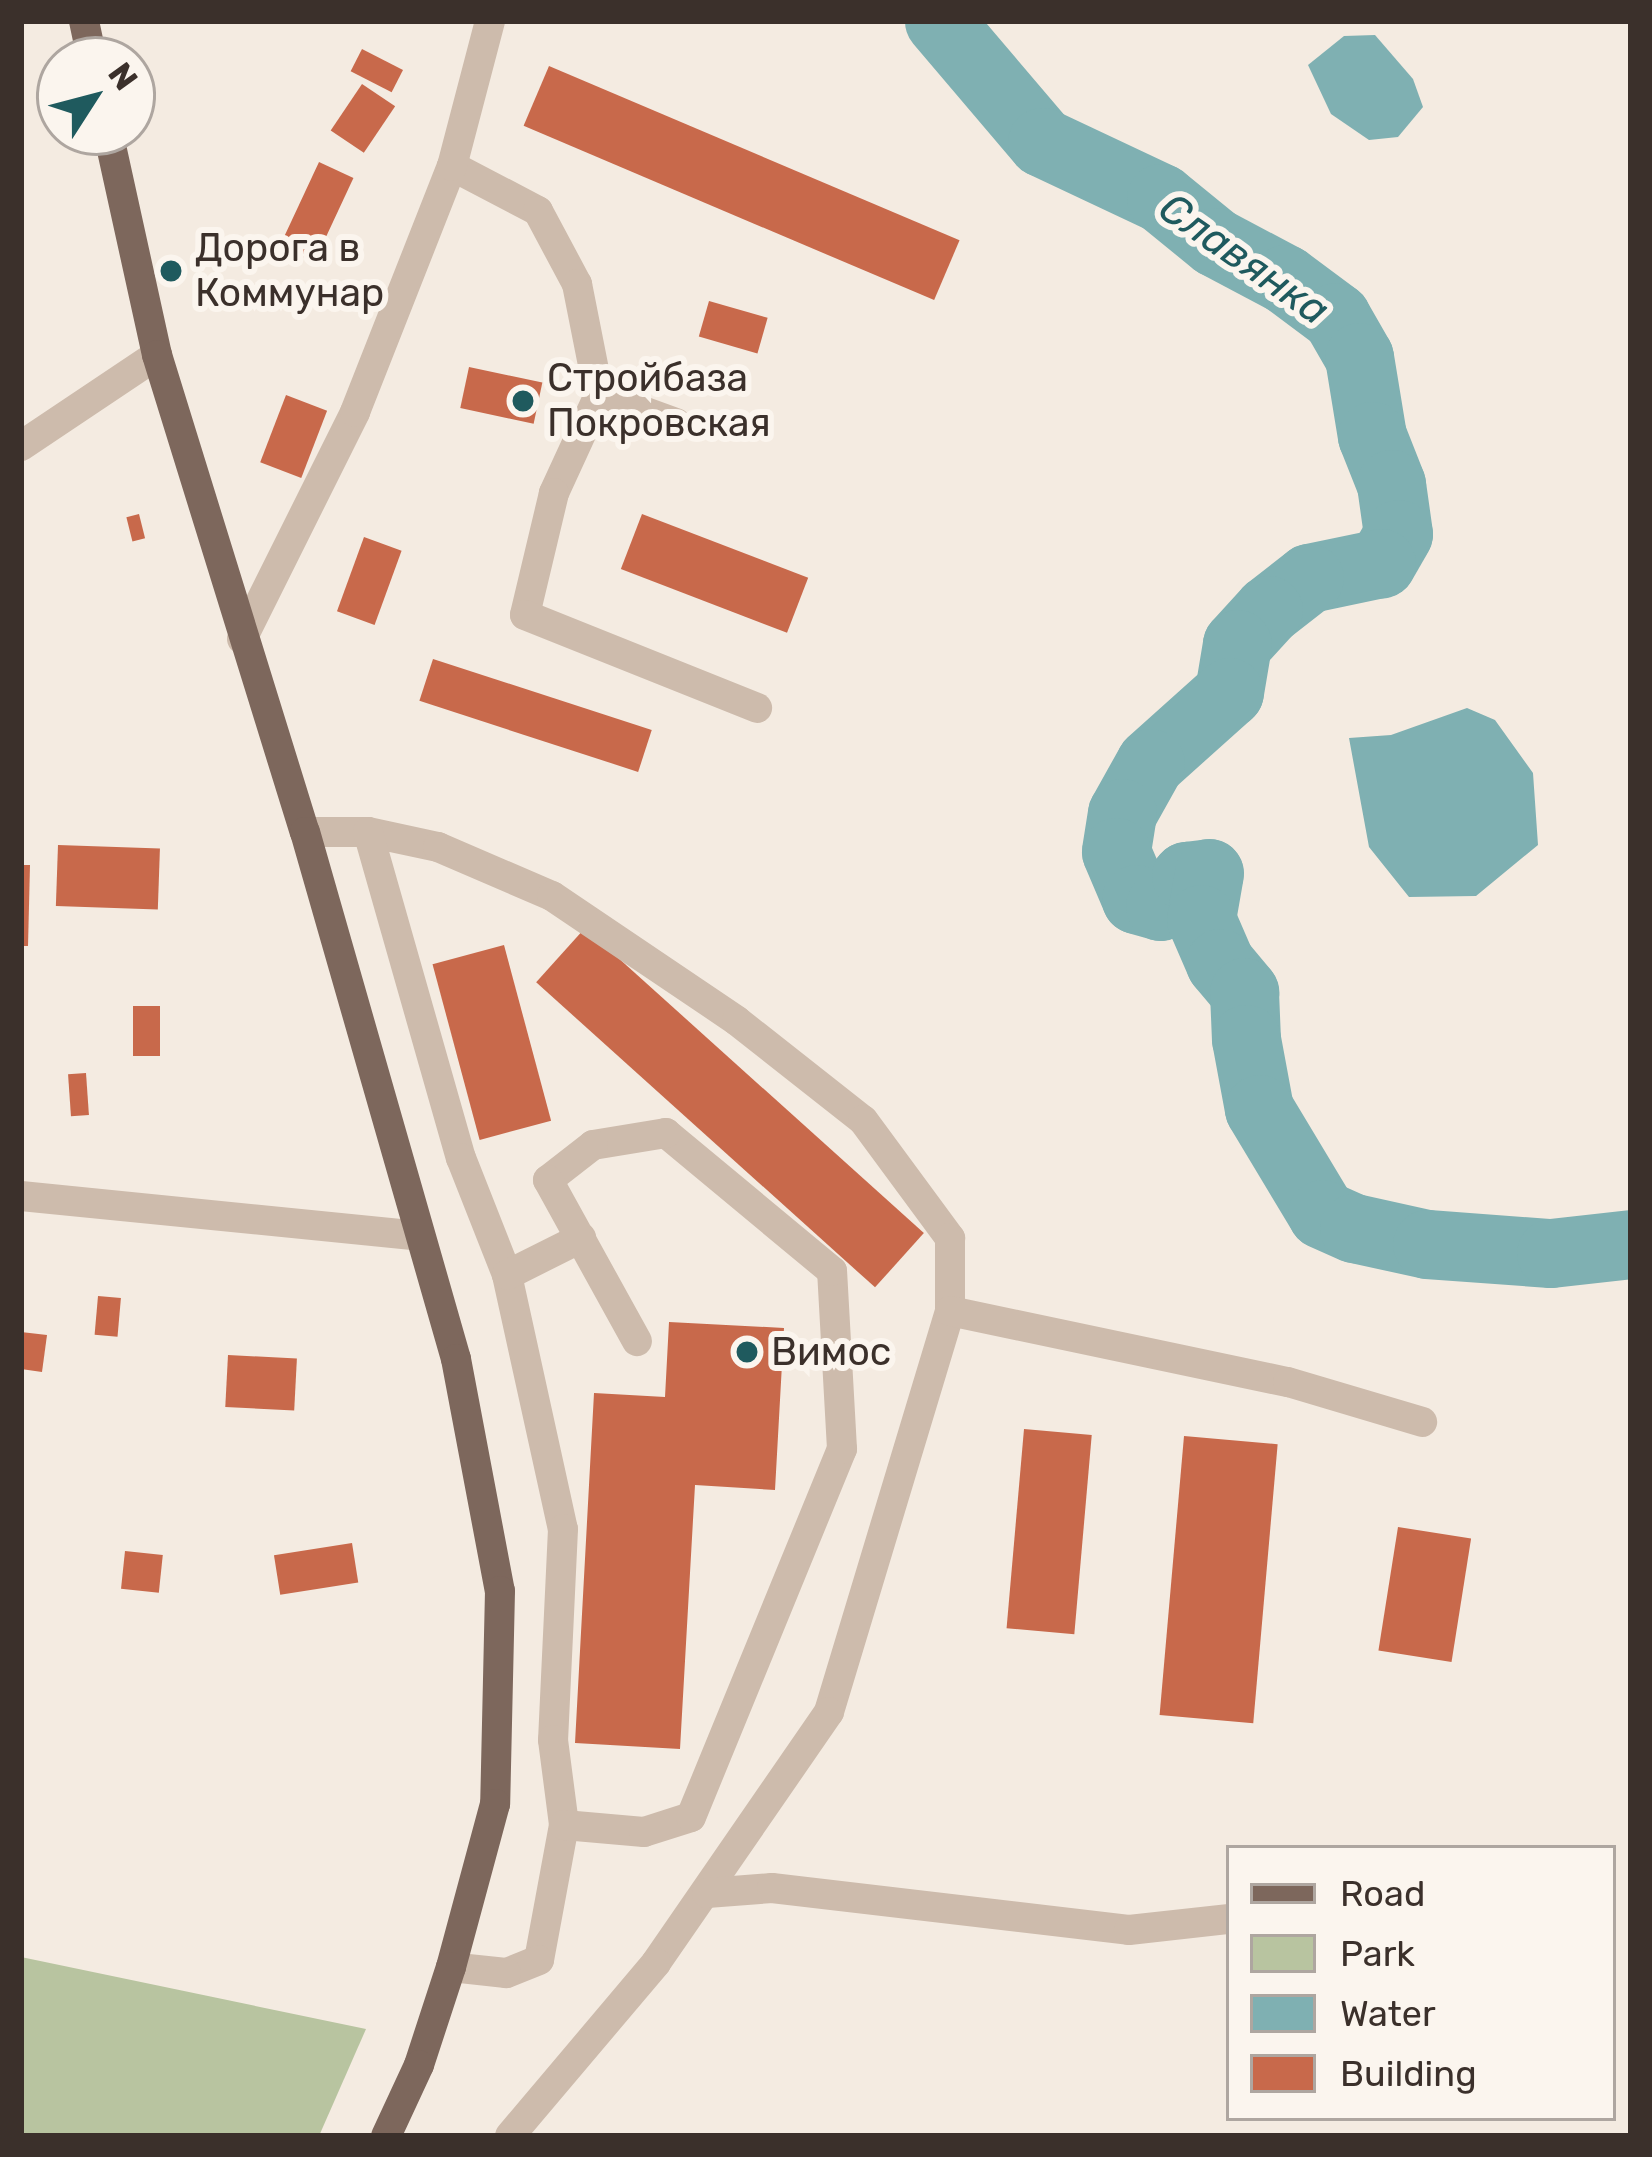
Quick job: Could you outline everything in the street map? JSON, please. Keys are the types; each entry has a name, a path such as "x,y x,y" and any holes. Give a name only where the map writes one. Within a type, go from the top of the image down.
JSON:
{"main road":[{"path":"113,156 157,355 305,832 455,1359 500,1591 495,1804 419,2065 386,2136"}],"street":[{"path":"242,639 355,412 452,166 490,21"},
{"path":"452,166 538,212 577,284 599,395 554,493 525,615 757,708"},
{"path":"21,446 157,355"},
{"path":"599,395 676,423"},
{"path":"305,832 368,832 438,847 552,896 736,1021 863,1120 950,1238 950,1311 829,1712 656,1963 510,2136"},
{"path":"368,832 460,1157 507,1275 563,1529 554,1740 564,1825 539,1960 506,1973 451,1967"},
{"path":"564,1825 644,1832 691,1817 842,1449 832,1271 666,1133 593,1145 548,1180 638,1341"},
{"path":"21,1196 420,1236"},
{"path":"507,1275 581,1238"},
{"path":"950,1311 1288,1382 1422,1422"},
{"path":"707,1893 772,1888 1129,1930 1226,1919"}],"green space":[{"path":"21,1957 366,2029 319,2136 21,2136"}],"water":[{"path":"1375,35 1413,79 1423,107 1398,137 1369,140 1331,114 1308,65 1344,36"},
{"path":"1467,708 1495,720 1533,773 1538,845 1476,896 1409,897 1369,847 1349,738 1391,735"}],"building":[{"path":"362,49 403,70 392,92 351,71"},
{"path":"549,66 960,240 934,300 524,126"},
{"path":"362,84 395,106 364,153 331,130"},
{"path":"319,162 353,178 314,262 280,246"},
{"path":"709,301 768,318 757,353 699,337"},
{"path":"469,367 542,383 534,424 460,408"},
{"path":"286,395 327,411 301,478 260,462"},
{"path":"139,514 145,538 132,541 126,517"},
{"path":"642,514 808,578 787,633 621,569"},
{"path":"364,537 402,551 375,625 337,611"},
{"path":"433,659 652,730 638,772 419,701"},
{"path":"58,845 160,849 158,910 56,906"},
{"path":"21,865 30,865 28,946 21,946"},
{"path":"585,928 924,1233 875,1287 536,982"},
{"path":"504,945 551,1121 480,1140 433,964"},
{"path":"133,1006 160,1006 160,1056 133,1056"},
{"path":"86,1073 89,1115 71,1116 68,1074"},
{"path":"98,1296 121,1298 118,1337 95,1335"},
{"path":"669,1322 784,1328 775,1490 695,1485 680,1749 575,1743 594,1393 665,1397"},
{"path":"21,1332 47,1335 42,1372 21,1369"},
{"path":"228,1355 297,1359 294,1411 225,1407"},
{"path":"1024,1429 1092,1435 1074,1634 1007,1628"},
{"path":"1184,1436 1278,1444 1253,1723 1160,1715"},
{"path":"1398,1527 1471,1539 1452,1662 1378,1650"},
{"path":"352,1543 358,1583 280,1595 274,1555"},
{"path":"125,1551 163,1555 159,1593 121,1589"}],"waterway":[{"name":"Славянка","path":"939,21 1042,142 1161,198 1215,242 1285,279 1336,317 1359,357 1372,436 1391,484 1398,534 1381,563 1309,578 1268,610 1237,644 1229,692 1150,763 1122,813 1116,852 1136,899 1160,906 1186,876 1209,873 1201,919 1220,963 1244,992 1246,1039 1259,1109 1322,1214 1354,1228 1427,1244 1551,1253 1631,1244"}],"place":[{"name":"Дорога в Коммунар","path":"171,271"},
{"name":"Стройбаза Покровская","path":"523,401"},
{"name":"Вимос","path":"747,1352"}]}
